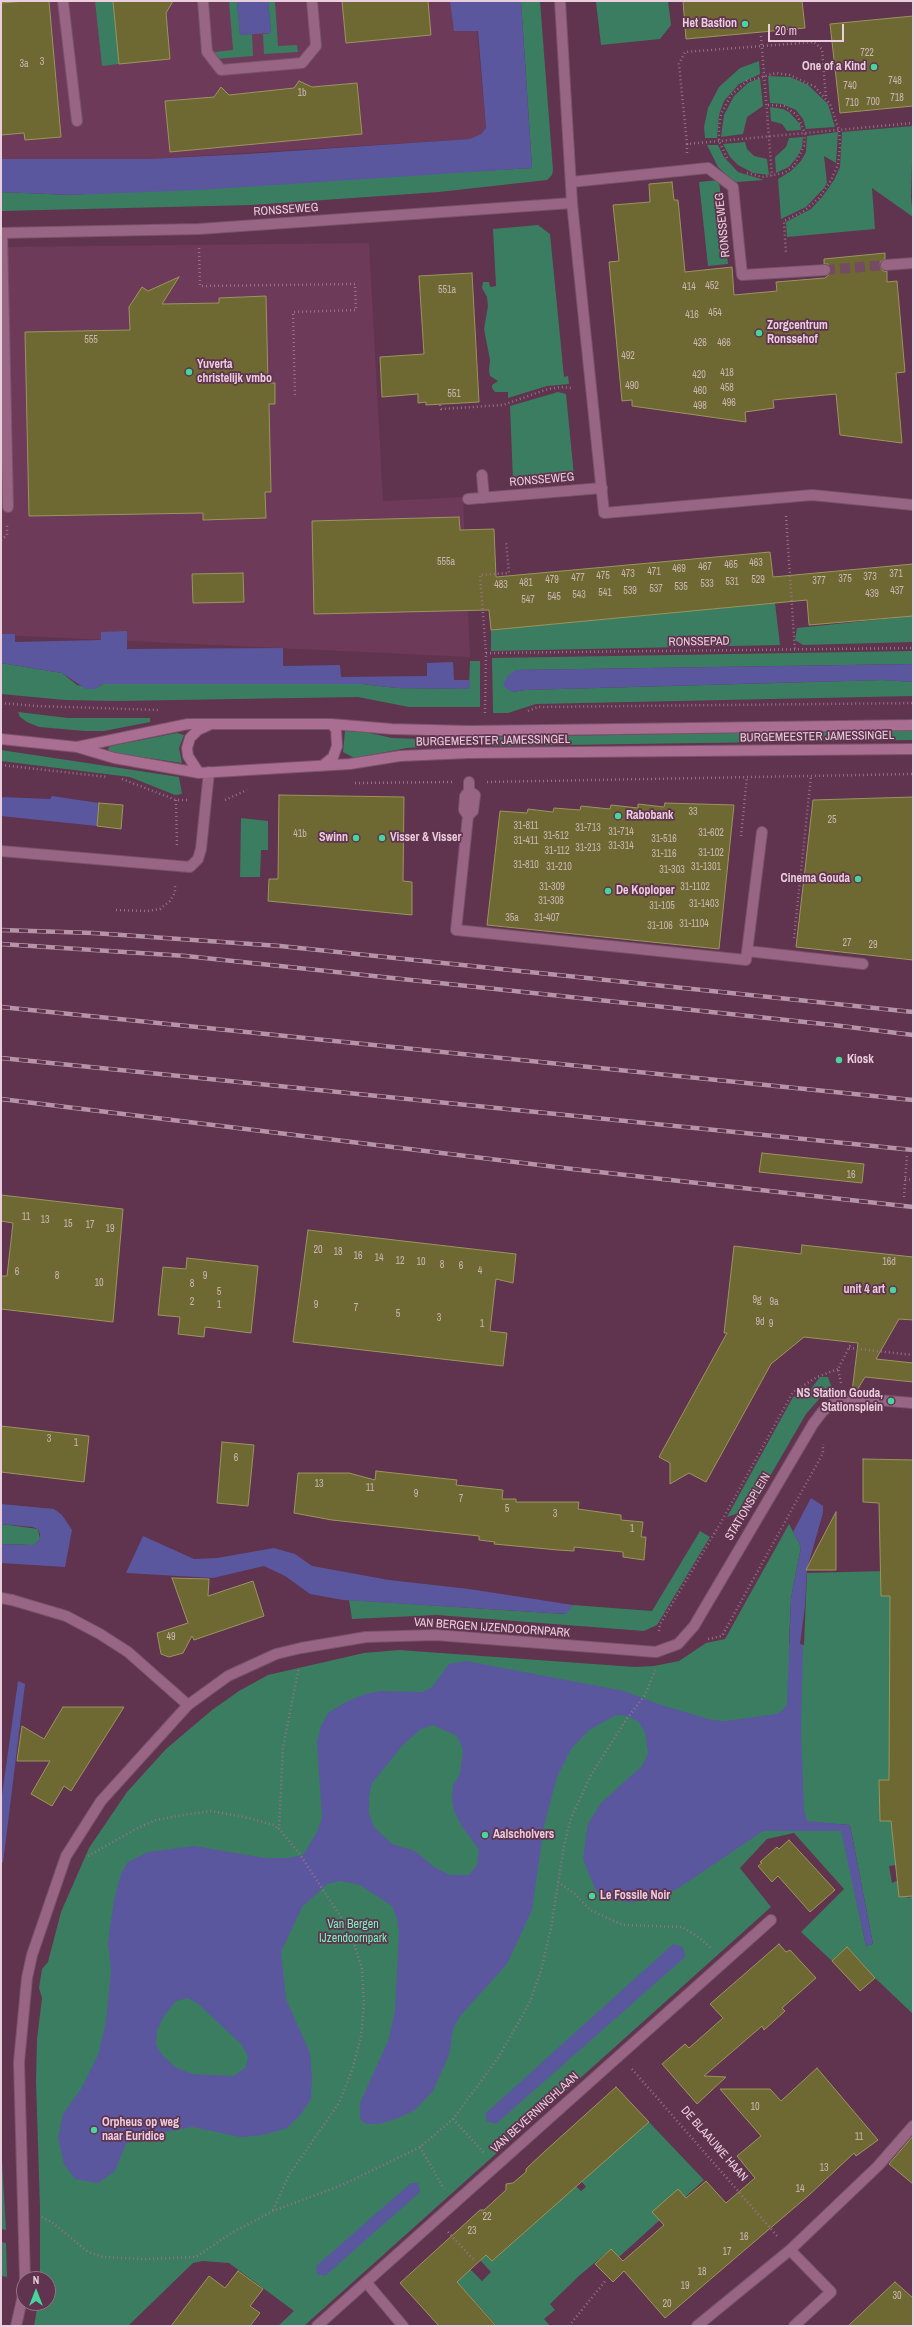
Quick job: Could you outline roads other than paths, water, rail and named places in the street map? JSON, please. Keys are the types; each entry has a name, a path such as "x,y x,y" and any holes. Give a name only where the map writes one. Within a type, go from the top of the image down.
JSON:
{"main road":[{"name":"BURGEMEESTER JAMESSINGEL","path":"77,747 188,724 331,724 392,729 484,731 913,724"},
{"path":"204,772 188,756 187,748 190,738 198,730 211,724"},
{"path":"322,766 333,757 336,751 338,736 336,729 331,724"},
{"name":"BURGEMEESTER JAMESSINGEL","path":"1,739 77,747 114,758 204,772 350,764 400,756 469,753 913,748"}],"street":[{"path":"63,1 77,120"},
{"path":"203,1 207,52 221,70 302,63 316,46 312,1"},
{"path":"560,1 572,203 604,513 784,496 812,495 913,505"},
{"name":"RONSSEWEG","path":"571,182 708,168 734,187 742,275 825,270"},
{"name":"RONSSEWEG","path":"1,233 199,229 572,203"},
{"path":"1,233 8,507"},
{"path":"886,265 913,262"},
{"path":"482,475 484,498"},
{"name":"RONSSEWEG","path":"468,499 602,488"},
{"path":"1,851 190,868 198,859 201,849 204,772"},
{"path":"469,787 465,796 464,810 468,816 456,930 746,960 762,832"},
{"path":"747,951 863,964"},
{"name":"STATIONSPLEIN","path":"619,1649 656,1652 678,1644 694,1626 813,1424 823,1411 835,1402 844,1399 869,1398 913,1403"},
{"path":"1,1598 66,1616 100,1634 128,1652 188,1705"},
{"name":"VAN BERGEN IJZENDOORNPARK","path":"25,2271 19,2062 27,1978 32,1955 66,1856 101,1801 188,1705 228,1676 276,1654 366,1636 436,1635 619,1649"},
{"name":"VAN BEVERNINGHLAAN","path":"316,2326 771,1920"},
{"path":"697,2326 790,2250 878,2166 913,2126"},
{"path":"790,2250 831,2292 794,2326"},
{"path":"366,2282 403,2326"},
{"path":"16,2326 19,2311"}],"tunnel":[{"path":"825,270 886,265"}],"railway":[{"path":"1,930 93,933 280,946 913,1012"},
{"path":"1,944 186,956 833,1025 913,1035"},
{"path":"1,1007 913,1100"},
{"path":"1,1058 913,1150"},
{"path":"1,1099 572,1169 913,1207"}],"place":[{"name":"Het Bastion","path":"745,24"},
{"name":"One of a Kind","path":"874,67"},
{"name":"Zorgcentrum Ronssehof","path":"759,333"},
{"name":"Yuverta christelijk vmbo","path":"189,372"},
{"name":"Rabobank","path":"618,816"},
{"name":"Swinn","path":"356,838"},
{"name":"Visser & Visser","path":"382,838"},
{"name":"Cinema Gouda","path":"858,879"},
{"name":"De Koploper","path":"608,891"},
{"name":"Kiosk","path":"839,1060"},
{"name":"unit 4 art","path":"893,1290"},
{"name":"NS Station Gouda, Stationsplein","path":"891,1401"},
{"name":"Aalscholvers","path":"485,1835"},
{"name":"Le Fossile Noir","path":"592,1896"},
{"name":"Orpheus op weg naar Euridice","path":"94,2130"}],"park label":[{"name":"Van Bergen IJzendoornpark","path":"353,1932"}]}
